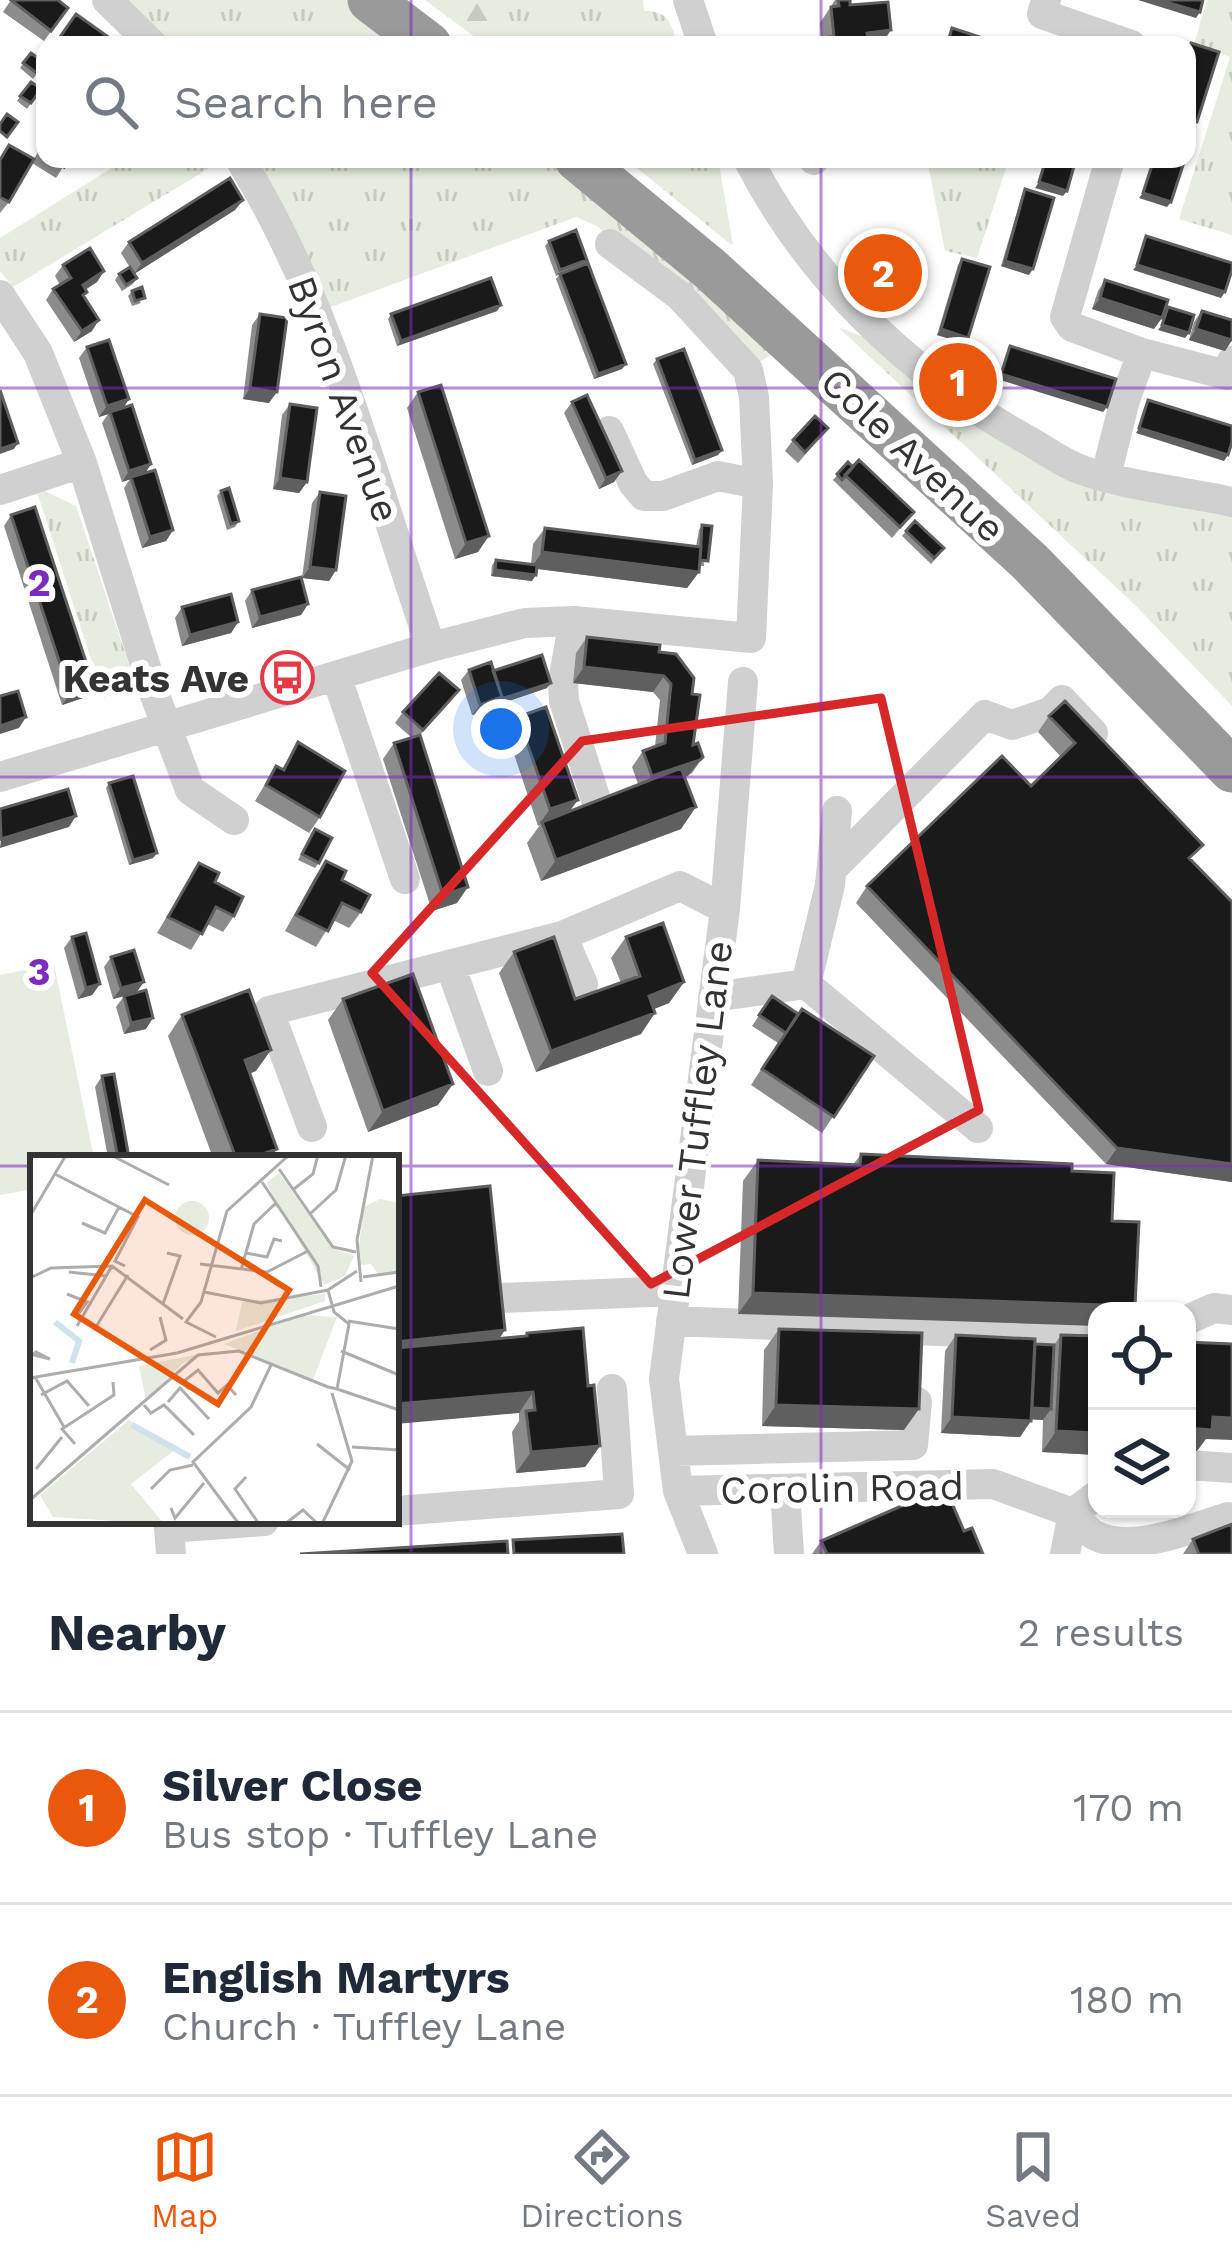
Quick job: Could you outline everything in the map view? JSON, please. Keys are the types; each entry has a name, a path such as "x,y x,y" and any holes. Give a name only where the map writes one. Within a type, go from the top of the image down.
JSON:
{"highway":[{"path":"370,0 416,36"},
{"name":"Cole Avenue","path":"588,168 709,268 1030,562 1232,770"}],"street":[{"path":"106,0 144,36"},
{"path":"688,0 700,36"},
{"path":"1046,0 1042,14 1105,36"},
{"name":"Byron Avenue","path":"246,168 271,209 320,321 431,647"},
{"path":"754,168 814,261 898,350 1004,427 1078,468 1232,502"},
{"path":"1106,168 1051,310 1072,327 1142,353 1226,375 1232,361"},
{"path":"0,777 525,623 574,621 751,638 758,484 754,397 748,370 680,296 610,244"},
{"path":"0,296 38,353 82,463 190,790 234,820"},
{"path":"1106,475 1142,353"},
{"path":"608,431 637,490 652,499 718,476 758,484"},
{"path":"0,490 82,463"},
{"path":"574,621 564,701 598,806"},
{"path":"337,678 405,879"},
{"name":"Lower Tuffley Lane","path":"703,1554 678,1491 664,1379 725,909 743,682"},
{"path":"832,869 985,715 1012,725 1050,712 1061,700 1110,751"},
{"path":"806,984 832,869 837,811"},
{"path":"311,1126 269,1011 562,935 680,886 725,909"},
{"path":"562,935 583,984"},
{"path":"450,964 488,1072"},
{"path":"713,997 806,984 978,1128"},
{"path":"499,1298 1088,1336"},
{"path":"1196,1316 1214,1308 1232,1310"},
{"path":"399,1511 619,1494 612,1388"},
{"path":"673,1451 913,1445 917,1402"},
{"path":"1196,1466 1232,1468"},
{"name":"Corolin Road","path":"678,1491 993,1484 1085,1504 1096,1536 1114,1547"},
{"path":"785,1489 789,1554"},
{"path":"1065,1554 1085,1504"},
{"path":"1114,1547 1145,1543 1228,1517"},
{"path":"171,1554 169,1528 222,1524"}],"highlighted area":[{"path":"881,698 979,1110 651,1284 372,973 582,741"}],"green space":[{"path":"125,0 346,0 393,36 161,36"},
{"path":"425,0 643,0 644,11 668,20 675,36 474,36"},
{"path":"439,0 492,0 494,36 474,36 438,9"},
{"path":"1207,0 1232,0 1232,235 1179,219 1230,57 1196,45"},
{"path":"112,168 209,168 13,287 0,271 0,238"},
{"path":"261,168 562,168 777,351 753,366 743,351 597,226 576,217 328,308"},
{"path":"637,168 720,168 733,245"},
{"path":"929,168 1006,168 977,258 945,251"},
{"path":"838,327 897,350 1078,468 1232,502 1232,706 1135,605"},
{"path":"43,490 76,506 132,673 104,699 37,492"},
{"path":"54,964 93,1155 30,1155 30,1190 0,1195 0,975"}],"building":[{"path":"11,0 58,0 68,8 51,31"},
{"path":"838,0 850,0 850,5 888,2 891,30 834,36 831,7 839,6"},
{"path":"1159,0 1203,0 1200,12"},
{"path":"76,14 107,36 61,36"},
{"path":"952,28 976,36 950,36"},
{"path":"1196,45 1219,52 1196,122"},
{"path":"31,53 36,57 36,72 23,63"},
{"path":"31,82 36,86 31,103 20,96"},
{"path":"7,114 18,122 7,137 0,124"},
{"path":"9,145 34,159 9,202 0,197 0,160"},
{"path":"1043,168 1073,168 1067,191 1039,182"},
{"path":"1151,168 1182,168 1171,202 1143,193"},
{"path":"230,178 243,200 142,263 129,242"},
{"path":"1025,189 1054,198 1033,269 1005,261"},
{"path":"576,230 587,260 560,270 549,241"},
{"path":"1146,236 1232,263 1225,292 1137,265"},
{"path":"90,248 104,271 83,285 87,292 83,295 99,320 82,331 53,289 71,278 63,265"},
{"path":"962,259 990,267 968,338 941,329"},
{"path":"588,263 626,364 598,374 560,274"},
{"path":"130,267 137,278 126,285 119,274"},
{"path":"491,278 501,305 401,341 391,314"},
{"path":"1105,280 1168,300 1162,318 1100,298"},
{"path":"142,287 145,298 135,301 132,291"},
{"path":"1168,307 1194,315 1189,333 1162,325"},
{"path":"1202,311 1232,320 1232,340 1196,329"},
{"path":"260,314 287,318 277,392 250,388"},
{"path":"109,340 129,399 107,406 87,347"},
{"path":"1010,346 1116,379 1107,407 1001,374"},
{"path":"684,349 722,450 695,460 657,359"},
{"path":"441,385 489,536 466,543 418,392"},
{"path":"0,390 18,443 0,449"},
{"path":"587,395 622,471 606,478 572,402"},
{"path":"1148,400 1232,426 1228,455 1139,428"},
{"path":"290,404 317,408 307,482 280,478"},
{"path":"132,405 151,464 129,471 110,412"},
{"path":"815,416 828,428 805,452 793,440"},
{"path":"859,460 914,512 900,527 845,475"},
{"path":"848,462 853,467 842,480 837,474"},
{"path":"155,470 173,530 150,537 131,477"},
{"path":"229,488 239,521 231,524 221,491"},
{"path":"320,492 346,496 336,570 310,567"},
{"path":"35,507 94,686 70,694 11,515"},
{"path":"915,521 944,548 934,558 906,531"},
{"path":"702,525 712,526 708,561 700,560"},
{"path":"545,528 701,547 699,572 542,552"},
{"path":"496,560 537,565 536,575 495,570"},
{"path":"301,577 308,604 260,617 252,590"},
{"path":"231,594 238,622 190,635 182,607"},
{"path":"587,637 660,645 659,652 676,654 694,678 692,694 700,695 693,745 698,743 700,760 652,776 643,751 665,743 671,684 664,676 584,667"},
{"path":"542,655 551,683 501,699 493,671"},
{"path":"491,662 502,697 480,705 469,670"},
{"path":"439,673 459,690 423,730 403,712"},
{"path":"18,691 26,717 0,726 0,696"},
{"path":"1065,701 1203,845 1189,858 1232,902 1232,1164 1117,1148 867,886 1002,756 1031,786 1075,743 1049,716"},
{"path":"546,707 578,800 550,809 518,717"},
{"path":"420,735 468,887 443,895 394,743"},
{"path":"298,742 345,771 320,817 266,785 276,766 284,770"},
{"path":"681,768 696,807 556,860 542,822"},
{"path":"133,776 157,853 133,860 109,783"},
{"path":"68,789 76,816 1,839 0,809"},
{"path":"315,829 332,838 319,863 302,854"},
{"path":"326,861 346,871 342,880 370,895 361,912 342,903 328,931 296,915"},
{"path":"199,863 219,873 215,882 243,897 234,916 216,907 202,934 168,917"},
{"path":"663,923 684,982 649,996 655,1013 551,1051 514,952 554,937 575,999 640,976 626,937"},
{"path":"86,933 100,984 86,988 72,937"},
{"path":"134,950 144,982 121,988 111,957"},
{"path":"413,974 453,1084 383,1111 343,999"},
{"path":"146,990 153,1018 131,1023 124,996"},
{"path":"249,990 271,1050 245,1060 277,1149 235,1155 182,1015"},
{"path":"772,996 798,1014 786,1033 759,1015"},
{"path":"802,1009 874,1056 834,1117 762,1069"},
{"path":"114,1074 128,1155 117,1155 102,1076"},
{"path":"861,1154 1072,1164 1072,1171 1114,1173 1112,1221 1139,1222 1135,1302 753,1293 758,1160 860,1165"},
{"path":"490,1186 505,1330 399,1342 399,1196"},
{"path":"583,1328 600,1446 531,1452 526,1411 535,1410 533,1392 399,1404 399,1348"},
{"path":"779,1329 922,1333 919,1409 776,1405"},
{"path":"956,1335 1035,1339 1031,1421 952,1417"},
{"path":"1061,1335 1088,1336 1088,1433 1056,1431"},
{"path":"1196,1342 1232,1344 1232,1418 1213,1417 1212,1430 1196,1429"},
{"path":"1035,1344 1054,1345 1051,1409 1032,1408"},
{"path":"945,1487 964,1531 972,1528 983,1554 827,1554 821,1541"},
{"path":"1232,1524 1232,1554 1199,1554 1193,1539"},
{"path":"622,1534 624,1554 514,1554 513,1540"},
{"path":"507,1541 508,1554 300,1554"}],"place":[{"name":"English Martyrs","path":"883,273"},
{"name":"Silver Close","path":"958,382"},
{"name":"Keats Ave","path":"288,678"}]}
